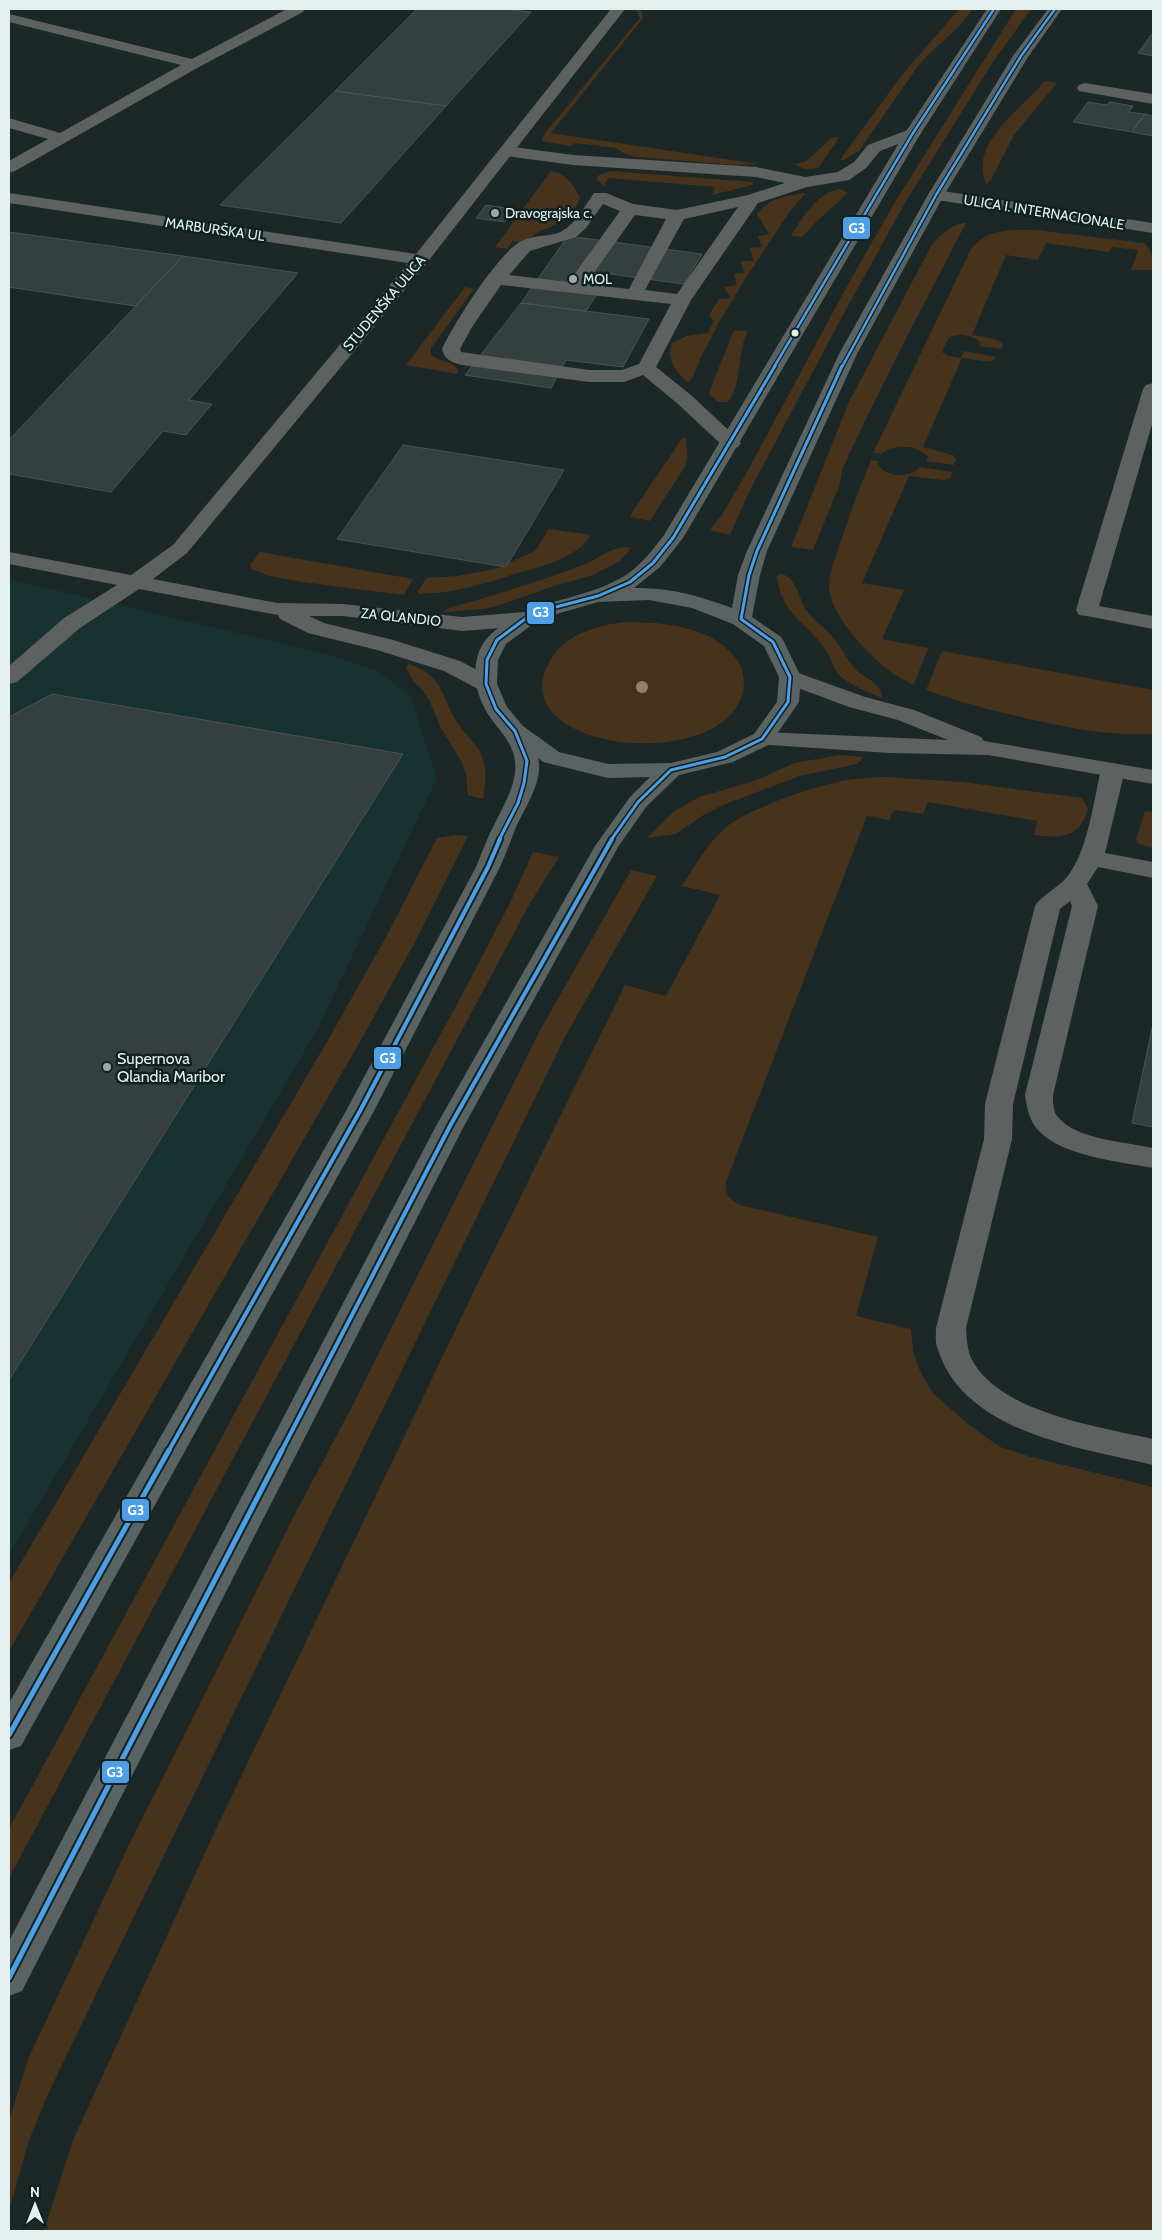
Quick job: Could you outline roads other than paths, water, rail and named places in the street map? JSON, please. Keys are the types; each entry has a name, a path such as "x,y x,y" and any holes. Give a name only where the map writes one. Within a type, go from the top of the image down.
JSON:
{"main road":[{"path":"598,596 649,594 698,602 741,619 772,642 790,677 788,702 762,739 725,757 671,770 608,771 551,757 515,731 496,709 486,684 487,660 496,640 524,619 552,608 598,596 630,582 653,563 673,538 731,444 913,133 994,9"},
{"path":"741,619 749,575 757,552 848,354 936,195 1021,56 1055,9"},
{"path":"9,1735 360,1111 488,867 505,826 518,803 524,783 527,761 515,731"},
{"path":"9,1978 450,1126 607,846 638,802 671,770"}],"street":[{"path":"9,168 194,64 298,9"},
{"name":"STUDENŠKA ULICA","path":"9,677 72,623 134,584 180,549 420,260 508,151 618,9"},
{"path":"9,18 194,64"},
{"path":"1085,88 1153,99"},
{"path":"9,123 61,138"},
{"path":"572,160 600,197 630,209 677,215 752,199 804,182 843,176 860,165 874,148 913,133"},
{"path":"508,151 572,160 756,172 804,182"},
{"name":"ULICA I. INTERNACIONALE","path":"936,195 1153,228"},
{"path":"600,197 575,230 566,236 533,242 524,247 498,279 454,340 451,349 453,355 462,359 589,376 624,376 646,368 682,300 752,199"},
{"name":"MARBURŠKA UL","path":"9,198 420,260"},
{"path":"574,288 630,209"},
{"path":"634,295 677,215"},
{"path":"498,279 682,300"},
{"path":"646,368 685,400 731,444"},
{"path":"1153,389 1087,610 1153,622"},
{"name":"ZA QLANDIO","path":"9,558 134,584 277,610 343,610 462,624 524,619"},
{"name":"ZA QLANDIO","path":"277,610 316,628 385,645 452,666 486,684"},
{"path":"790,677 857,702 906,715 988,748"},
{"path":"762,739 828,741 890,746 988,748 1153,777"},
{"path":"1113,770 1092,858 1075,884 1048,906 998,1104 998,1139 952,1328 952,1346 960,1367 978,1388 1004,1409 1038,1424 1153,1452"},
{"path":"1092,858 1153,870"},
{"path":"1075,884 1085,906 1040,1095 1041,1110 1048,1124 1062,1134 1081,1142 1153,1158"}],"place":[{"name":"Dravograjska c.","path":"495,213"},
{"name":"MOL","path":"573,279"},
{"name":"Supernova Qlandia Maribor","path":"107,1067"}]}
